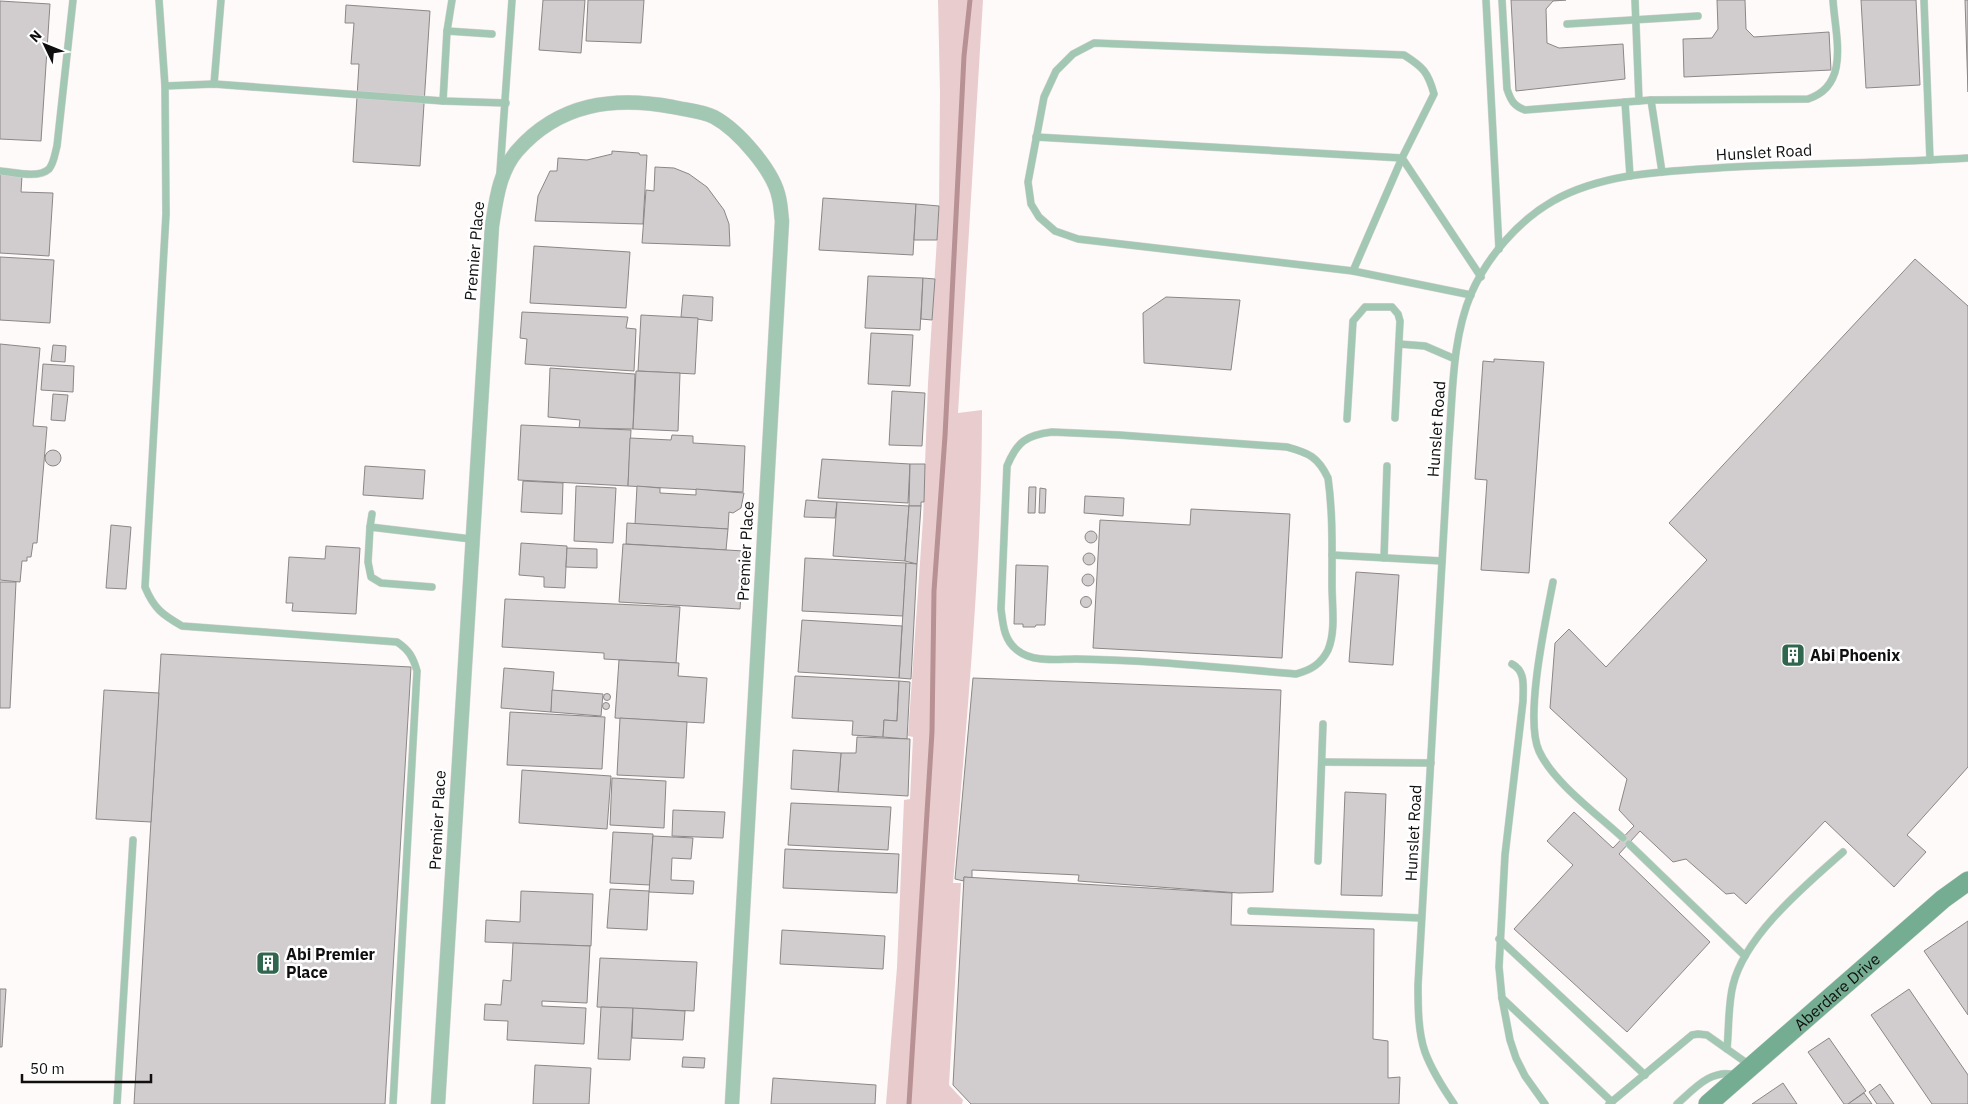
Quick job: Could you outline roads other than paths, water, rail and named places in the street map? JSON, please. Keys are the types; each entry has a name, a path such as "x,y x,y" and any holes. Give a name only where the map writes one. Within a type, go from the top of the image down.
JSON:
{"street":[{"name":"Premier Place","path":"438,1104 492,226 499,185 516,152 544,126 576,110 614,102 652,103 714,117 753,150 771,175 779,198 781,231 732,1104"},
{"name":"Aberdare Drive","path":"1708,1104 1943,899 1968,881"}],"lane":[{"path":"0,171 38,174 48,169 53,160 57,146 73,0"},
{"path":"159,0 164,86 166,214 145,587 150,600 161,614 182,626 397,642 407,649 414,660 416,672 392,1104"},
{"path":"214,84 221,0"},
{"path":"443,101 452,0"},
{"path":"499,185 512,0"},
{"path":"1486,0 1500,249"},
{"path":"1502,0 1507,89 1511,101 1517,107 1525,110 1651,100 1808,99 1821,95 1835,77 1837,66 1833,0"},
{"path":"1635,0 1639,101"},
{"path":"1924,0 1930,160"},
{"path":"1567,24 1698,16"},
{"path":"448,31 492,34"},
{"path":"1353,271 1402,158 1434,94 1429,76 1419,64 1404,55 1094,43 1073,54 1056,71 1044,97 1028,182 1031,204 1039,217 1055,231 1078,239 1353,271 1471,294"},
{"path":"164,86 214,84 443,101 506,103"},
{"path":"1651,100 1662,172"},
{"path":"1625,102 1630,176"},
{"path":"1036,137 1402,158"},
{"path":"1402,158 1480,277"},
{"name":"Hunslet Road","path":"1454,1104 1441,1084 1425,1051 1418,1002 1421,918 1455,359 1461,326 1471,294 1480,277 1522,223 1553,201 1592,184 1662,172 1787,164 1968,158"},
{"path":"1347,419 1353,321 1365,307 1392,307 1398,314 1400,321 1395,418"},
{"path":"1399,344 1425,346 1455,359"},
{"path":"1052,432 1119,435 1287,447 1305,452 1318,462 1328,478 1332,555 1332,636 1327,651 1319,663 1310,671 1296,674 1132,660 1034,658 1018,651 1009,641 1003,630 1002,582 1007,466 1014,450 1027,439 1039,434 1052,432"},
{"path":"1384,558 1387,466"},
{"path":"372,514 368,562 371,577 381,583 432,587"},
{"path":"370,527 472,538"},
{"path":"1332,555 1442,562"},
{"path":"1553,582 1540,657 1535,711 1535,739 1539,751 1548,766 1563,784 1623,838"},
{"path":"1512,664 1519,669 1523,679 1523,700 1505,855 1498,967 1510,1040 1516,1058 1525,1076 1545,1104"},
{"path":"1318,861 1323,724"},
{"path":"1322,762 1431,763"},
{"path":"116,1104 133,840"},
{"path":"1629,844 1745,956"},
{"path":"1727,1049 1733,985 1745,956 1760,934 1801,890 1843,852"},
{"path":"1251,911 1421,918"},
{"path":"1499,939 1645,1075"},
{"path":"1502,998 1611,1103 1692,1035 1707,1035 1727,1049 1746,1071"},
{"path":"1677,1104 1713,1075 1746,1071"}],"waterway":[{"path":"909,1104 932,732 934,591 945,436 964,56 970,0"}],"place":[{"name":"Abi Phoenix","path":"1793,655"},
{"name":"Abi Premier Place","path":"268,963"}]}
